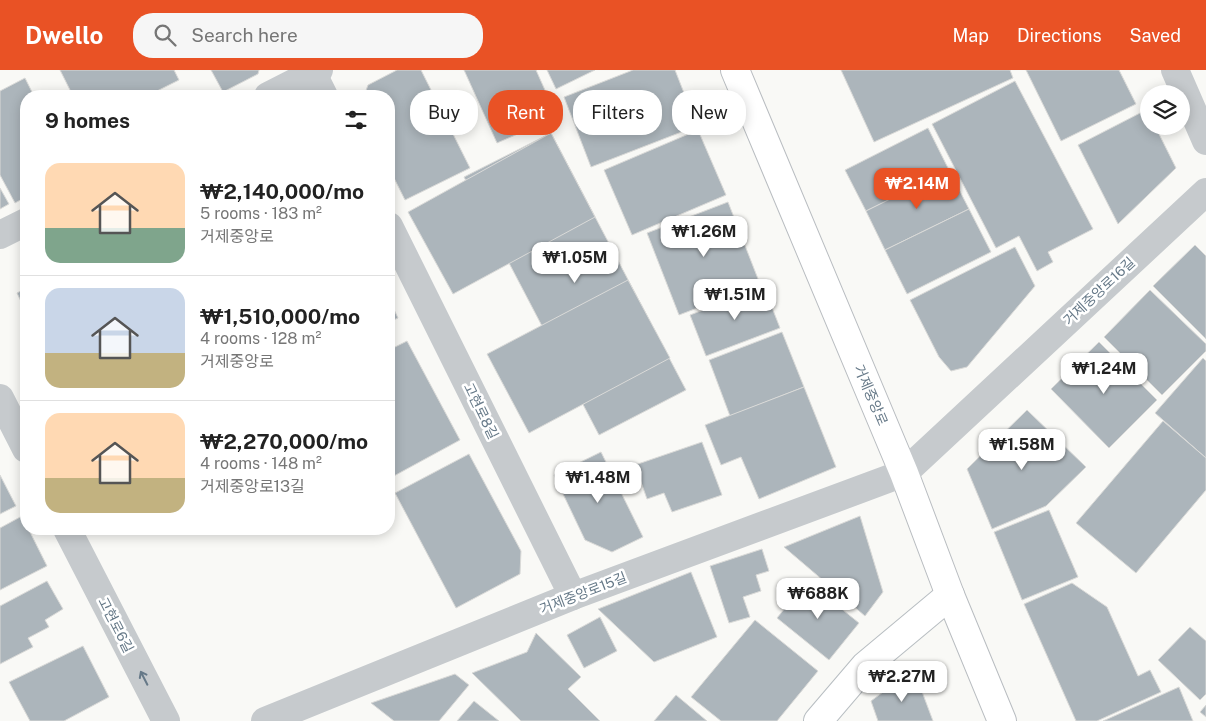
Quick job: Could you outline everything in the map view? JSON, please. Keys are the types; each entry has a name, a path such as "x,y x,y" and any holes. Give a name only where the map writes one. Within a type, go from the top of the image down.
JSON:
{"main road":[{"name":"거제중앙로","path":"735,70 904,473 950,595 1002,721"},
{"path":"818,721 865,666 950,595"}],"street":[{"path":"1175,70 1206,141"},
{"path":"283,90 317,77"},
{"name":"거제중앙로16길","path":"904,473 1206,192"},
{"path":"0,235 20,225"},
{"name":"고현로8길","path":"395,238 573,596"},
{"path":"0,398 20,437"},
{"name":"거제중앙로15길","path":"265,721 573,596 904,473"},
{"name":"고현로6길","path":"70,535 166,721"}],"building":[{"path":"60,70 174,70 179,80 159,90 70,90"},
{"path":"211,70 259,70 258,74 227,90 222,90"},
{"path":"397,70 421,70 431,90 410,90 410,135 454,135 470,168 405,200 395,180 395,90 366,90 368,85"},
{"path":"464,70 536,70 545,90 488,90 488,123 478,101 478,90 473,90"},
{"path":"547,70 595,70 556,89"},
{"path":"633,70 675,70 683,90 672,90 672,135 674,135 591,167 579,135 662,135 662,90 582,90"},
{"path":"841,70 1010,70 1013,78 874,142"},
{"path":"1026,70 1119,70 1136,104 1061,141"},
{"path":"25,78 31,90 20,90 20,200 15,203 0,175 0,91"},
{"path":"1015,81 1093,229 1048,252 1053,262 1037,271 1019,236 996,248 932,124"},
{"path":"573,93 573,120 564,97"},
{"path":"1140,113 1140,135 1160,135 1176,168 1118,224 1078,145"},
{"path":"928,128 949,170 866,211 845,170"},
{"path":"493,135 515,135 497,143"},
{"path":"547,135 552,135 686,390 599,435 464,177"},
{"path":"547,135 552,135 595,217 453,294 408,212"},
{"path":"686,135 700,135 726,195 632,235 604,170"},
{"path":"949,170 969,209 885,250 866,211"},
{"path":"0,188 9,204 0,209"},
{"path":"728,202 760,284 679,315 647,233"},
{"path":"969,209 991,252 907,294 885,250"},
{"path":"1195,245 1206,256 1206,339 1153,286"},
{"path":"1015,247 1035,286 967,367 951,371 939,357 910,300"},
{"path":"628,280 670,358 529,433 487,354"},
{"path":"764,287 780,328 706,356 690,315"},
{"path":"1150,290 1206,344 1206,351 1162,395 1104,337"},
{"path":"782,332 804,387 730,416 709,360"},
{"path":"407,341 460,440 395,475 395,347"},
{"path":"1099,342 1157,400 1109,448 1051,389"},
{"path":"1203,358 1206,361 1206,458 1155,413"},
{"path":"804,387 836,467 759,499 741,457 721,465 705,425"},
{"path":"1027,410 1086,467 1046,506 992,529 967,469"},
{"path":"1163,421 1206,458 1206,490 1136,573 1076,523"},
{"path":"702,442 722,495 672,512 664,493 647,499 635,465"},
{"path":"601,452 643,537 612,552 585,540 554,475"},
{"path":"469,454 521,551 520,574 456,608 395,493"},
{"path":"0,475 16,506 0,514"},
{"path":"1049,510 1078,577 1022,600 994,532"},
{"path":"860,516 883,592 865,616 784,547"},
{"path":"20,517 20,535 32,535 47,566 0,590 0,528"},
{"path":"762,549 769,571 756,575 761,591 743,597 750,617 729,623 710,566"},
{"path":"691,572 717,637 654,662 598,609"},
{"path":"47,581 63,609 45,620 49,627 28,638 33,647 0,664 0,606"},
{"path":"807,581 859,623 829,660 777,618"},
{"path":"1072,583 1107,607 1138,676 1150,670 1161,692 1097,721 1076,721 1024,604"},
{"path":"600,617 617,651 584,668 567,635"},
{"path":"755,620 818,671 777,721 721,721 691,697"},
{"path":"1190,627 1206,641 1206,694 1200,700 1158,660"},
{"path":"536,633 581,677 568,689 600,721 521,721 472,673 527,652"},
{"path":"83,646 109,697 64,721 30,721 9,682"},
{"path":"455,674 469,685 439,721 394,721 371,703"},
{"path":"903,677 918,681 933,721 878,721 871,701"},
{"path":"1179,687 1193,721 1103,721"},
{"path":"676,695 707,721 654,721"},
{"path":"474,701 499,721 457,721"},
{"path":"1206,705 1206,717 1200,712"}]}
